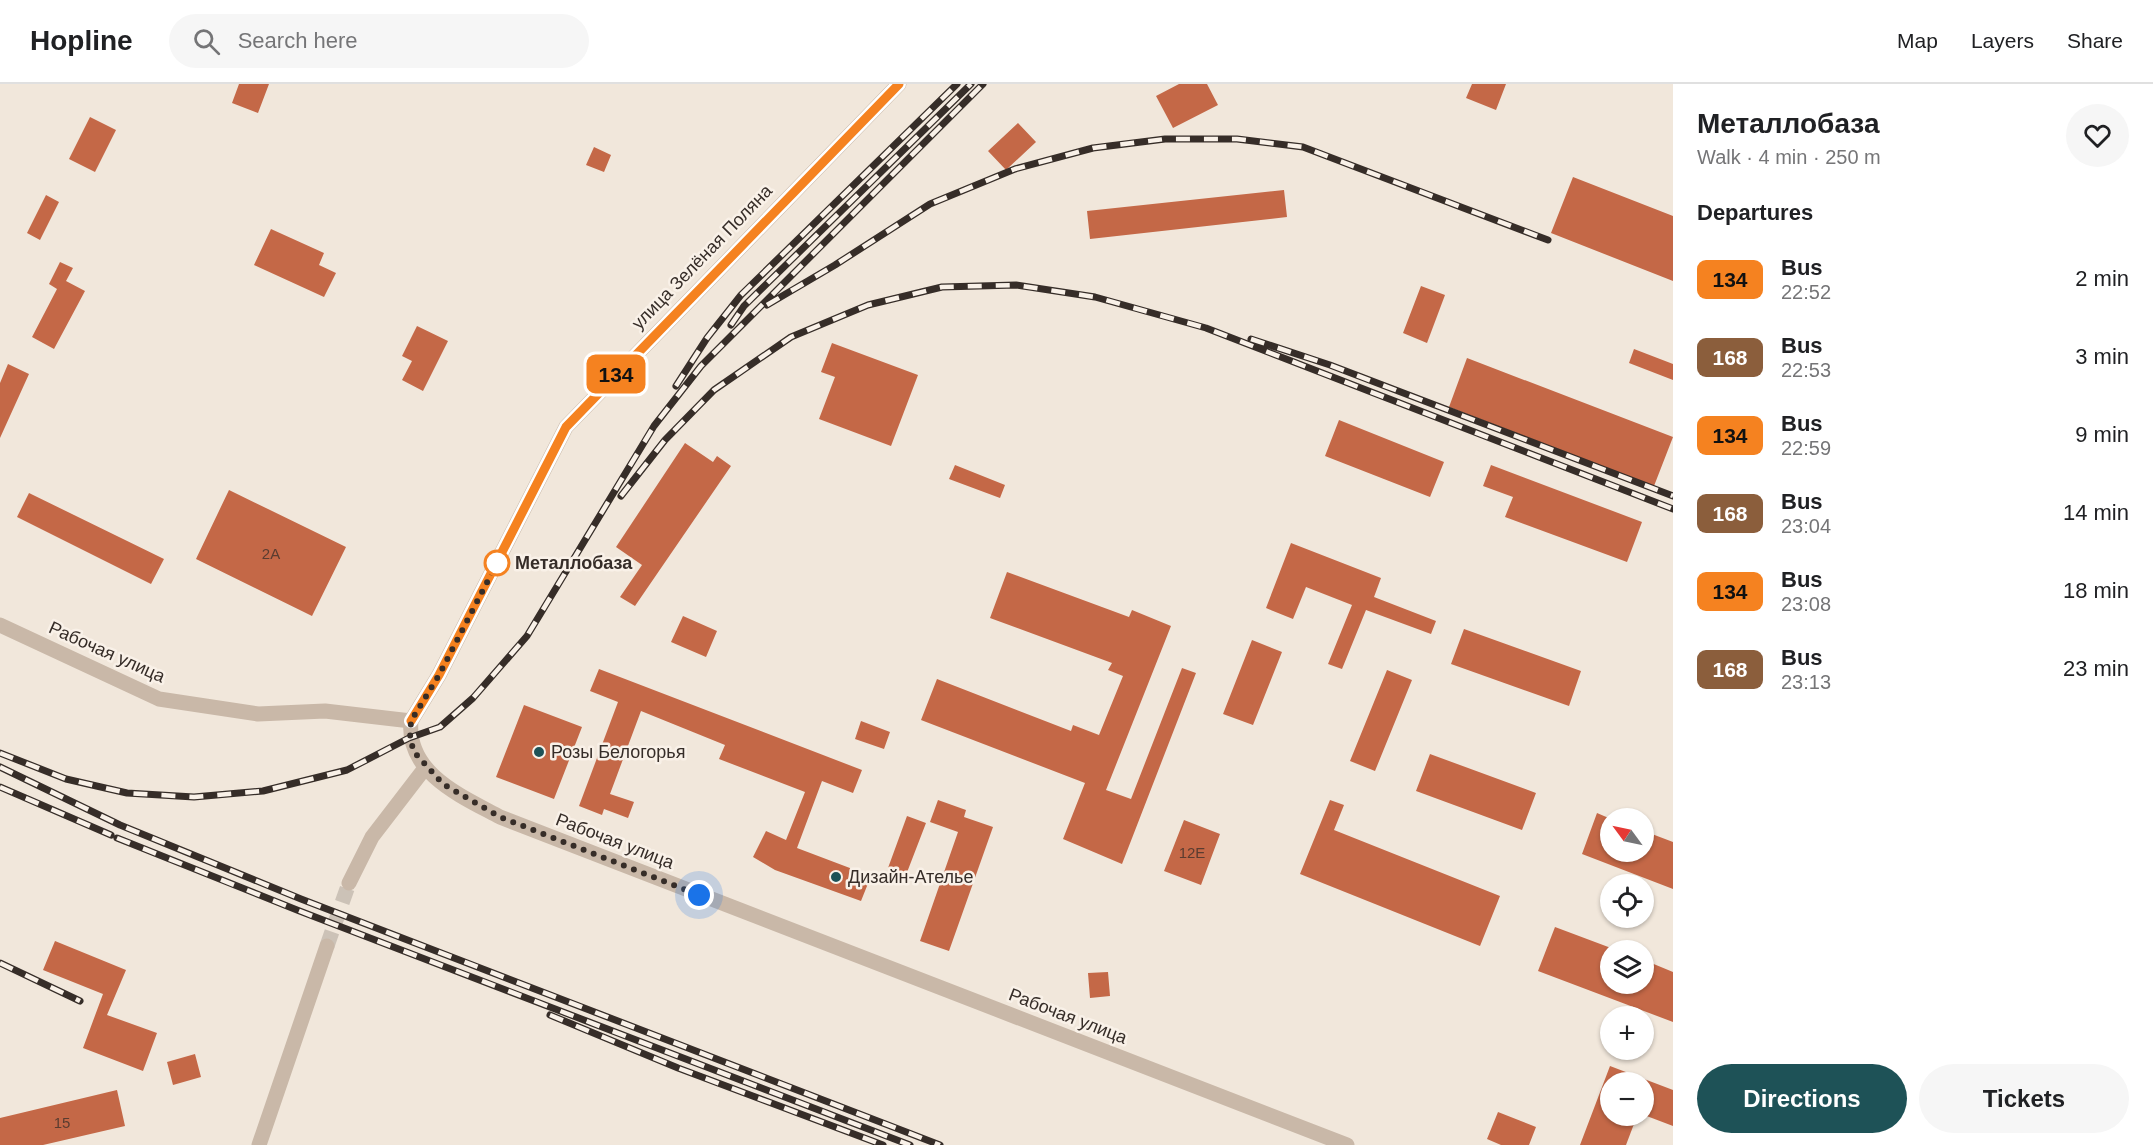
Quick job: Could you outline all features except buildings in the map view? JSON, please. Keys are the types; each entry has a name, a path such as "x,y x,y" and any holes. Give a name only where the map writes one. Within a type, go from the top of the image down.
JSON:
{"street":[{"name":"улица Зелёная Поляна","path":"411,721 439,675 566,427 899,84"},
{"name":"Рабочая улица","path":"0,625 159,699 258,714 325,711 411,721 410,738 414,752 425,768 455,792 500,817 1347,1145"},
{"path":"349,883 372,837 425,768"},
{"path":"259,1145 327,946"}],"tunnel":[{"path":"327,946 349,883"}],"railway":[{"path":"676,386 707,338 741,295 957,84"},
{"path":"731,325 744,306 971,84"},
{"path":"0,753 66,779 127,793 194,797 263,791 347,770 409,738 440,727 473,698 527,636 654,426 701,366 983,84"},
{"path":"767,305 835,265 930,204 1015,169 1093,148 1165,139 1237,139 1303,147 1548,240"},
{"path":"621,496 665,440 714,390 791,337 868,305 942,287 1016,285 1095,297 1206,328 1673,509"},
{"path":"1251,339 1330,365 1673,496"},
{"path":"0,767 120,825 301,899 940,1145"},
{"path":"0,787 111,835"},
{"path":"117,838 297,910 910,1145"},
{"path":"0,963 80,1001"},
{"path":"550,1015 678,1068 883,1145"}],"bus line":[{"name":"134","path":"411,721 439,675 566,427 899,84"}],"place":[{"name":"Металлобаза","path":"497,563"},
{"name":"Розы Белогорья","path":"539,752"},
{"name":"Дизайн-Ателье","path":"836,877"}],"route":[{"path":"497,563 439,675 411,721 410,738 414,752 425,768 443,784 500,817 699,895"}]}
